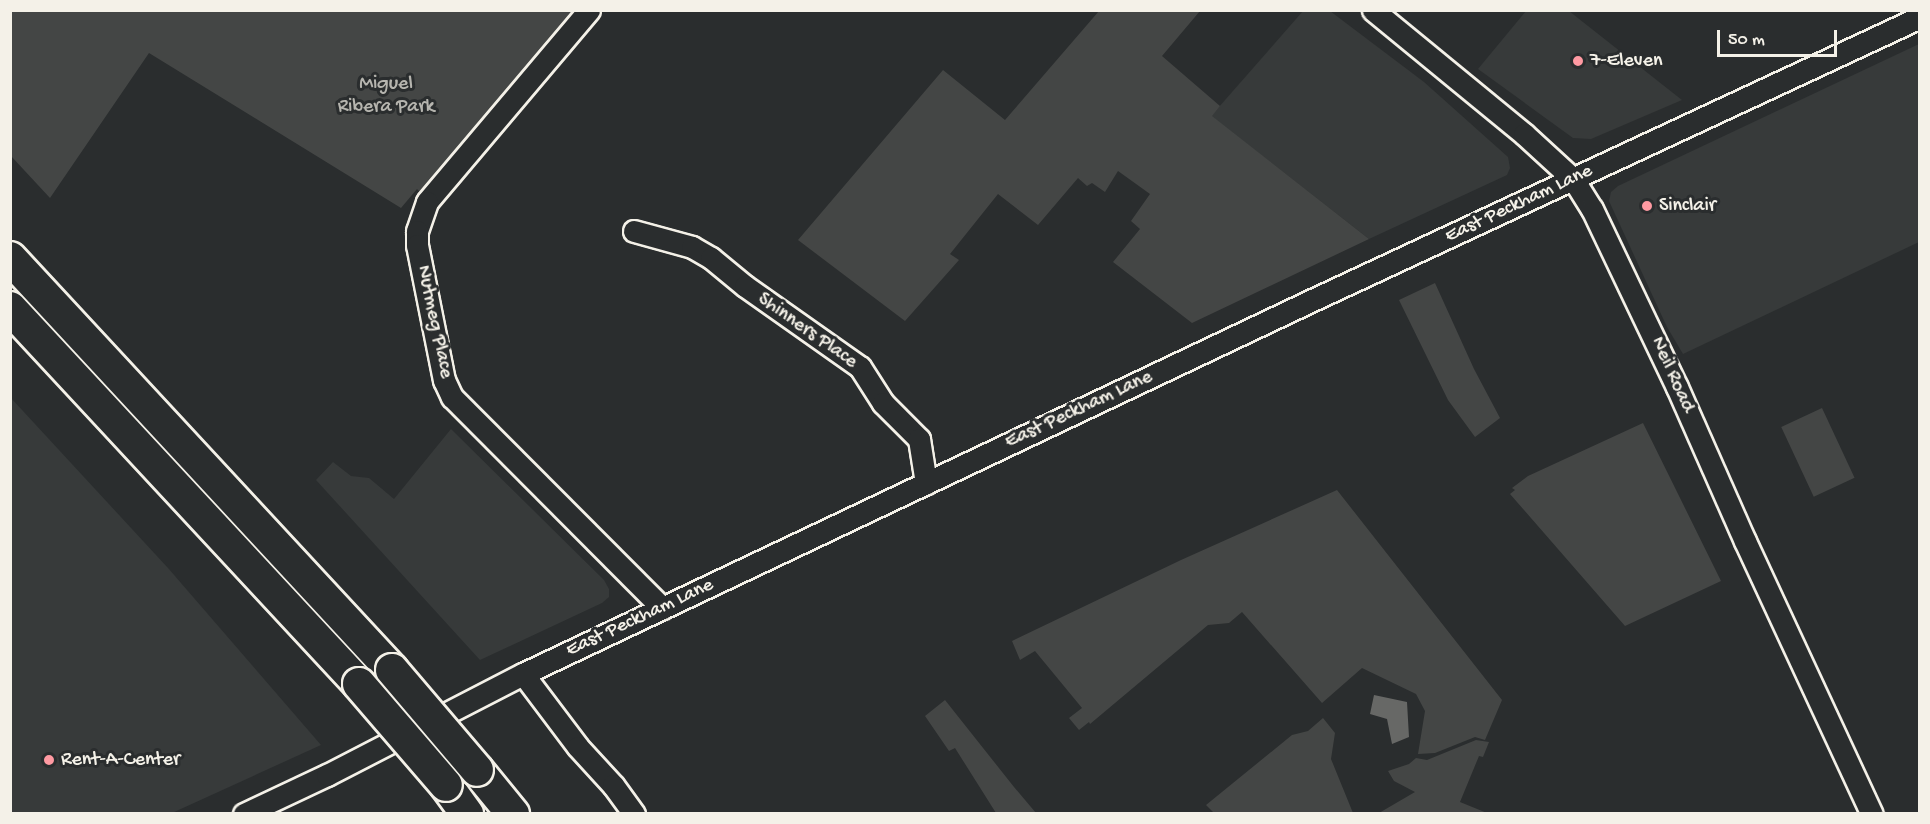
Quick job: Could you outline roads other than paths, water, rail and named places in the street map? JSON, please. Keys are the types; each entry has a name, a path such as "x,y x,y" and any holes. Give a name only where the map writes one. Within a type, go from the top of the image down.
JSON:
{"highway":[{"path":"10,244 61,312"},
{"path":"10,258 392,670 513,813"},
{"path":"10,308 359,684 446,785 467,813"},
{"path":"10,313 38,338"}],"street":[{"name":"Nutmeg Place","path":"590,10 427,202 417,231 417,245 444,380 452,397 662,608"},
{"name":"Neil Road","path":"1373,10 1488,103 1573,179 1592,208 1631,287 1745,542 1872,813"},
{"name":"East Peckham Lane","path":"244,813 327,775 522,674 1920,17"},
{"name":"Shinners Place","path":"634,231 692,248 711,258 745,286 860,367 870,378 883,403 919,440 927,483"},
{"path":"522,674 578,747 634,813"}],"place":[{"name":"7-Eleven","path":"1578,61"},
{"name":"Sinclair","path":"1647,206"},
{"name":"Rent-A-Center","path":"49,760"}],"park label":[{"name":"Miguel Ribera Park","path":"386,96"}]}
